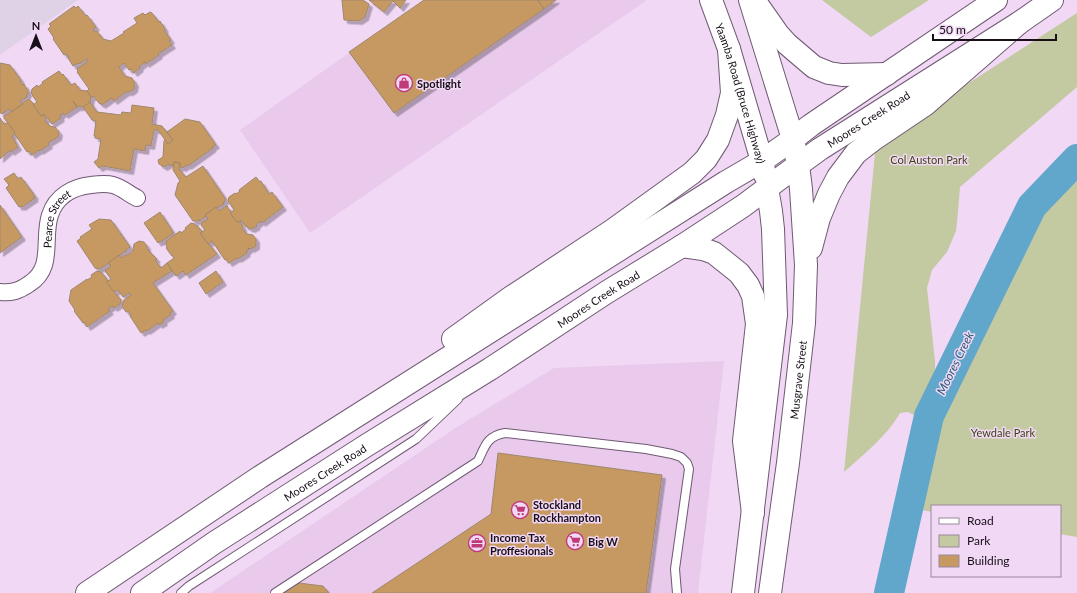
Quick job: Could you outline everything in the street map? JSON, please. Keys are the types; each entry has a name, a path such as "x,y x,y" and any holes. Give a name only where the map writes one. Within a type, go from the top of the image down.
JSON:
{"main road":[{"name":"Yaamba Road (Bruce Highway)","path":"712,0 730,49 762,161 767,188"},
{"path":"752,0 787,44 814,67 828,73 842,75 887,74"},
{"path":"752,0 793,138 798,165"},
{"path":"87,593 260,477 719,186 762,161 793,138 996,0"},
{"name":"Moores Creek Road","path":"142,593 214,543 367,445 490,369 607,292 682,246 743,206 820,149 1052,0"},
{"path":"806,265 819,218 828,194 838,177 856,154 874,138 926,104 1019,22"},
{"path":"301,451 510,298 613,230 692,173 706,159 718,140 727,115 732,93 730,49"},
{"name":"Musgrave Street","path":"770,593 788,463 804,323 806,265 798,165"},
{"path":"743,593 776,315 773,230 767,188"},
{"path":"682,246 703,249 714,253 739,273 748,285 753,296 757,324 744,441 753,513"}],"street":[{"name":"Pearce Street","path":"0,292 9,293 22,288 33,282 42,271 46,256 50,215 57,200 69,191 82,186 101,184 113,185 137,198"}],"lane":[{"path":"181,593 189,586 416,439 490,369"},
{"path":"275,593 478,461 486,443 497,434 505,433 646,450 681,456 687,463 689,469 675,569 677,593"}],"shaded area":[{"path":"0,0 78,0 0,55"},
{"path":"424,0 647,0 310,233 240,130"},
{"name":"Stockland Rockhampton","path":"724,361 698,593 210,593 457,427 554,368"}],"green space":[{"path":"822,0 929,0 871,37"},
{"name":"Col Auston Park","path":"1077,13 1077,87 960,187 956,231 947,252 932,270 927,288 935,361 935,385 933,401 929,412 925,418 908,412 900,413 882,437 844,472 876,143"},
{"name":"Yewdale Park","path":"1077,159 1077,537 1061,534 1061,505 931,505 931,512 908,507 929,416 1032,206"}],"building":[{"path":"342,0 363,0 369,4 365,17 359,21 344,20"},
{"path":"369,0 406,0 400,8 393,1 384,12"},
{"name":"Spotlight","path":"424,0 538,0 544,9 394,113 349,52"},
{"path":"538,0 556,0 544,9"},
{"path":"74,6 76,8 78,6 86,16 87,15 96,27 93,29 95,32 97,31 103,39 111,41 137,23 134,18 143,13 145,15 150,12 159,22 160,21 171,40 169,41 172,45 146,64 145,62 134,73 131,69 129,70 124,63 119,67 125,76 132,78 135,83 134,89 130,92 126,92 114,101 112,98 102,105 93,96 91,98 87,91 89,89 77,72 77,69 88,61 87,59 73,66 68,58 69,57 66,54 64,55 48,29 51,26 49,24"},
{"path":"0,63 10,65 28,91 27,97 20,101 23,104 11,112 9,109 2,114 0,113"},
{"path":"59,71 71,85 75,83 80,90 87,91 91,97 90,103 84,107 77,107 65,115 63,113 60,116 61,118 52,124 44,114 41,116 33,105 37,102 31,93 32,89 37,85 38,87 43,83 42,82"},
{"path":"28,99 34,104 33,105 41,116 43,115 46,118 45,121 50,126 55,127 59,132 58,137 48,143 49,145 32,155 29,151 27,152 4,118 4,116"},
{"path":"90,102 97,112 121,115 122,112 131,113 132,105 154,108 152,124 162,126 173,140 168,144 158,130 154,130 151,146 146,145 145,151 134,149 130,171 103,166 99,168 94,162 98,159 101,139 95,138 96,121 92,120 83,107"},
{"path":"0,118 4,124 8,123 15,133 12,136 18,147 11,152 10,150 0,159"},
{"path":"185,119 200,122 216,145 188,166 187,165 183,168 180,167 180,163 174,162 173,166 169,164 164,167 159,164 158,160 163,157 164,141 165,140 168,144 173,140 167,132"},
{"path":"174,162 180,163 179,169 186,177 203,166 225,198 224,204 217,208 216,207 205,215 206,216 200,221 193,221 175,195 178,183 180,181 173,170"},
{"path":"14,173 18,179 21,177 35,196 33,197 35,198 22,207 19,207 6,188 9,185 4,179"},
{"path":"256,177 260,182 261,181 269,194 272,192 283,207 262,223 261,221 252,229 248,228 247,226 246,227 241,220 240,222 237,222 230,213 234,210 228,201 229,197 235,193 236,194"},
{"path":"0,205 22,237 0,253"},
{"path":"226,206 237,222 240,222 243,230 247,234 253,235 256,239 256,246 251,249 248,248 247,253 229,263 226,259 225,260 212,241 208,244 200,233 205,230 201,223 208,219 205,215 216,207 219,211"},
{"path":"160,212 173,234 158,243 144,223"},
{"path":"99,219 111,220 130,247 100,269 95,268 77,241 81,238 80,237 92,229 89,225"},
{"path":"191,223 195,224 196,226 197,225 202,232 200,233 217,254 186,275 183,271 176,276 167,263 174,258 166,248 166,241 180,231 181,233"},
{"path":"139,241 144,242 147,249 157,259 155,260 161,268 167,263 172,271 153,283 173,311 170,313 171,315 163,320 164,322 159,325 158,323 147,331 146,330 141,333 130,316 131,315 128,311 126,312 122,306 124,300 131,295 129,293 123,297 118,290 114,292 106,282 111,279 105,271 111,266 108,263 119,255 121,258 128,255 133,251 134,244"},
{"path":"97,271 103,274 108,281 106,282 121,300 120,304 114,308 113,306 108,309 110,311 87,327 74,311 75,310 69,301 71,290 92,277 91,275"},
{"path":"216,271 223,282 206,294 199,283"},
{"path":"498,453 662,475 646,593 372,593 491,514"},
{"path":"299,583 323,586 329,593 284,593"}],"waterway":[{"name":"Moores Creek","path":"889,593 929,416 1032,206 1077,159"}],"place":[{"name":"Spotlight","path":"404,83"},
{"name":"Stockland Rockhampton","path":"520,510"},
{"name":"Big W","path":"575,541"},
{"name":"Income Tax Proffesionals","path":"477,543"}]}
